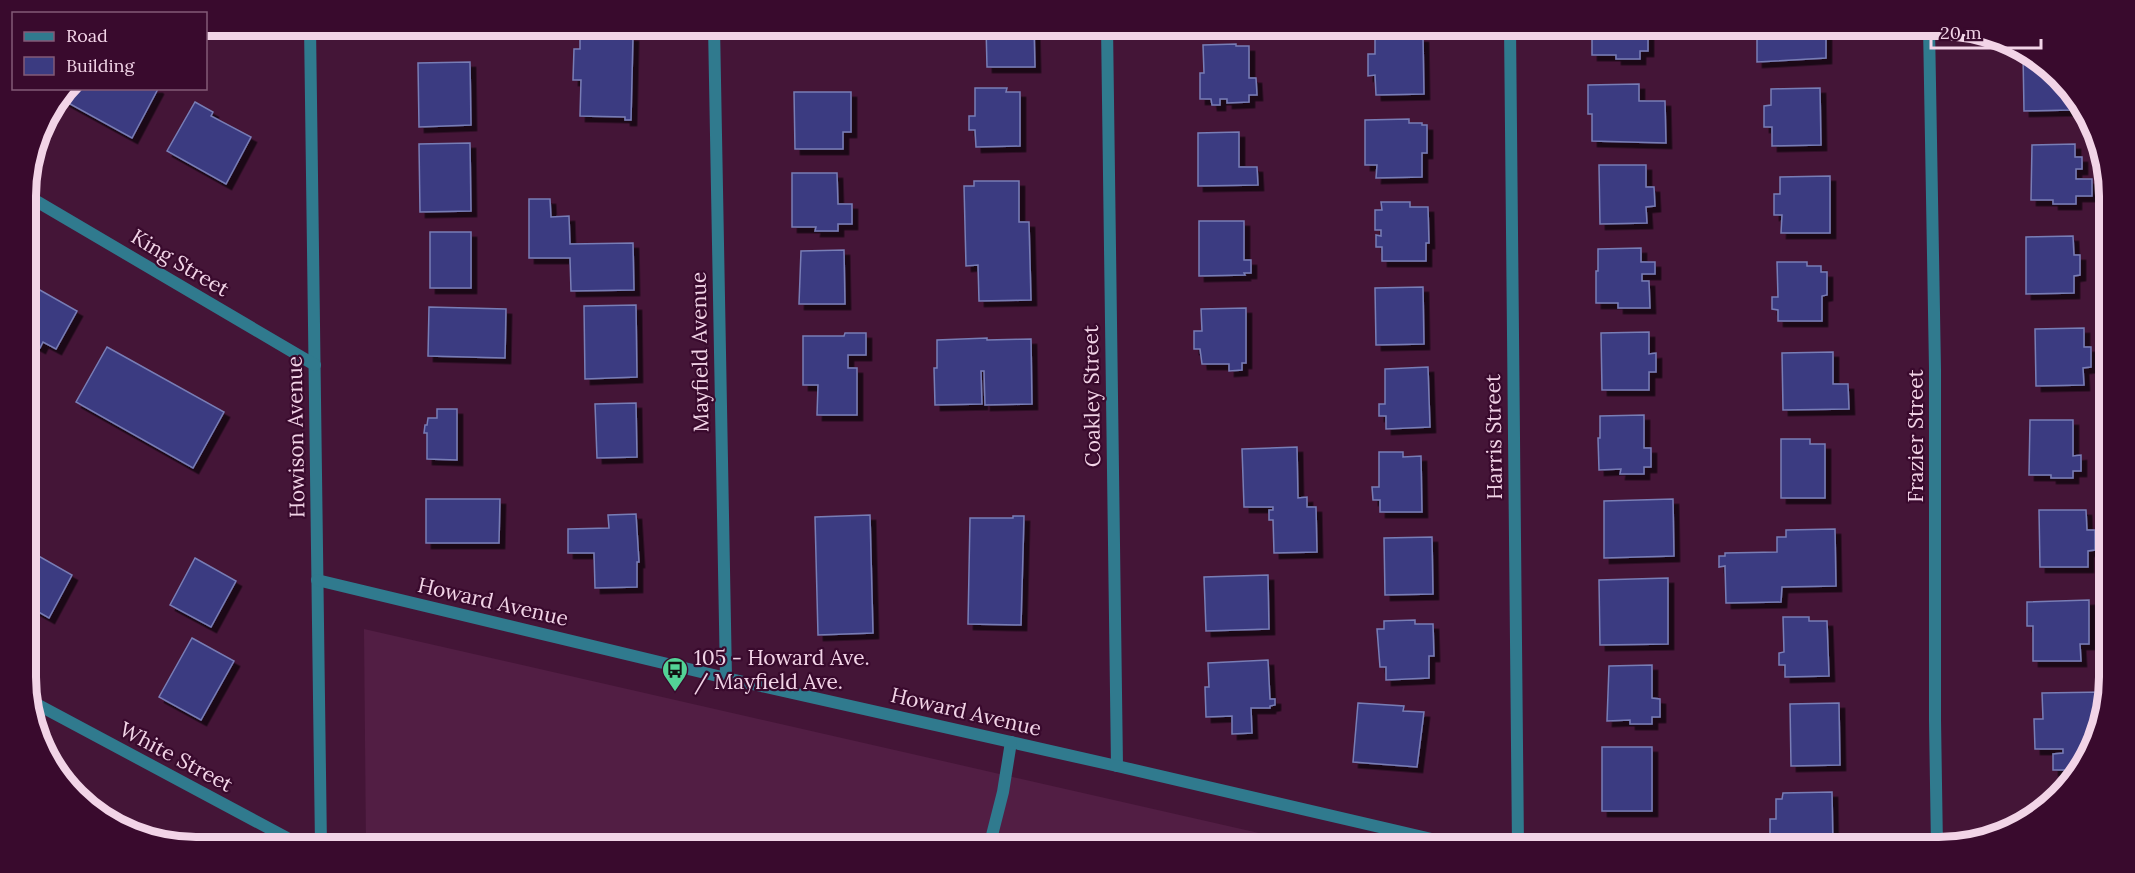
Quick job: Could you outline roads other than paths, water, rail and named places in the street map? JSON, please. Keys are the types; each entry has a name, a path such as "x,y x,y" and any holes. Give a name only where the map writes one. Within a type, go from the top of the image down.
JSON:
{"street":[{"name":"Howison Avenue","path":"310,36 321,837"},
{"name":"Mayfield Avenue","path":"714,36 726,678"},
{"name":"Coakley Street","path":"1107,36 1117,766"},
{"name":"Harris Street","path":"1510,36 1518,837"},
{"name":"Frazier Street","path":"1929,36 1935,369 1937,837"},
{"name":"King Street","path":"36,201 315,365"},
{"name":"Howard Avenue","path":"317,580 726,678 1423,837"},
{"name":"White Street","path":"38,705 284,837"},
{"path":"992,837 1003,792 1011,742"}],"place":[{"name":"105 - Howard Ave. / Mayfield Ave.","path":"675,693"}]}
